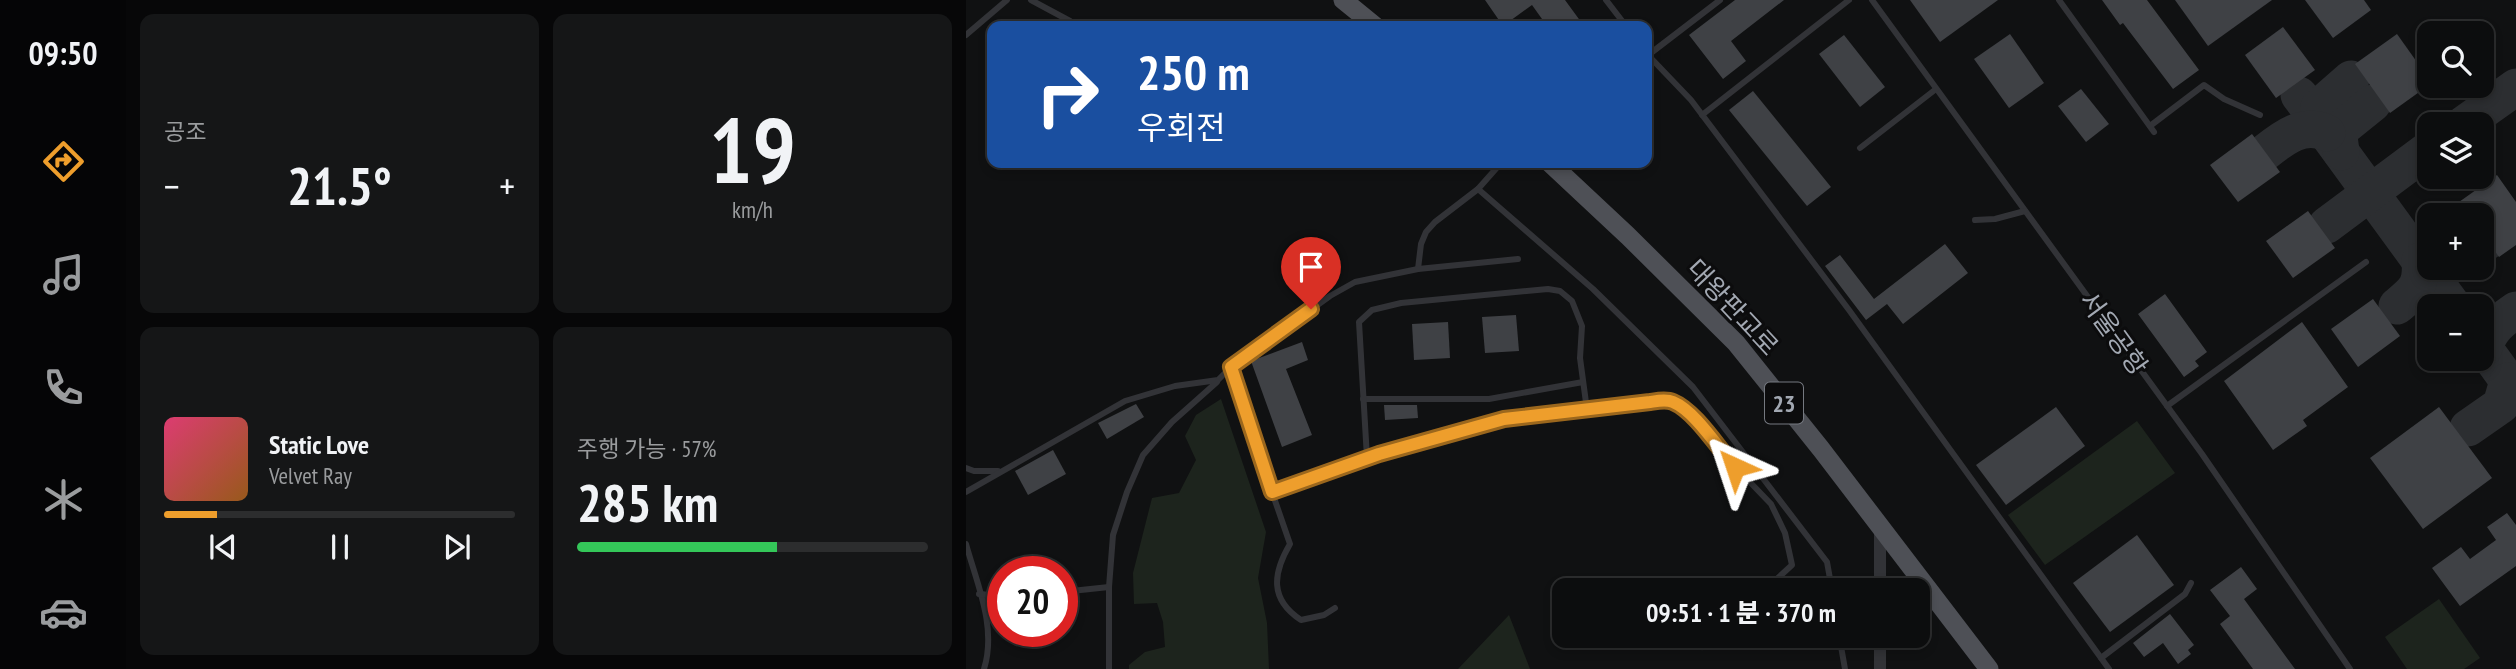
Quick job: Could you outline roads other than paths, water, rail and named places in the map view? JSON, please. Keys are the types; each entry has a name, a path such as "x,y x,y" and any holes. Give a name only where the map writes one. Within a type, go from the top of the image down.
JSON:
{"main road":[{"path":"1343,0 1369,21"},
{"name":"대왕판교로","path":"1555,168 1629,236 1736,343 1989,669"}],"street":[{"path":"1880,526 1880,578"},
{"path":"1880,648 1880,669"}],"lane":[{"path":"966,35 1007,0"},
{"path":"1031,0 1070,21"},
{"path":"1606,0 1622,21"},
{"path":"1652,51 1720,0"},
{"path":"1702,116 1849,0"},
{"name":"서울공항","path":"1872,0 2237,503 2350,669"},
{"path":"2059,0 2152,129 2204,85 2224,99 2260,115"},
{"path":"1652,61 1702,116 1849,310 2109,669"},
{"path":"1860,148 1936,89"},
{"path":"1418,269 1421,244 1426,232 1478,189 1497,168"},
{"path":"1478,189 1593,289 1693,387 1827,562 1830,578"},
{"path":"1975,220 1995,219 2025,211"},
{"path":"1109,669 1109,587 1113,535 1143,455 1171,422 1231,367 1330,296 1355,282 1418,269 1518,259"},
{"path":"2167,406 2366,262"},
{"path":"1367,458 1359,322 1372,310 1401,303 1560,290 1572,301 1582,326 1580,358 1587,410"},
{"path":"1231,367 1290,544 1280,560 1275,580 1281,598 1290,613 1301,620 1324,615 1335,608"},
{"path":"966,492 1125,401 1175,386 1219,380"},
{"path":"1363,399 1489,399 1583,382"},
{"path":"1272,492 1367,458 1504,419 1671,401 1691,413 1718,449 1770,504 1786,533 1792,565 1778,578"},
{"path":"966,468 974,471 1000,471"},
{"path":"966,544 988,621 984,669"},
{"path":"2101,658 2185,594 2191,583"},
{"path":"1078,590 1109,587"},
{"path":"979,594 987,595"},
{"path":"1841,648 1845,669"}]}
